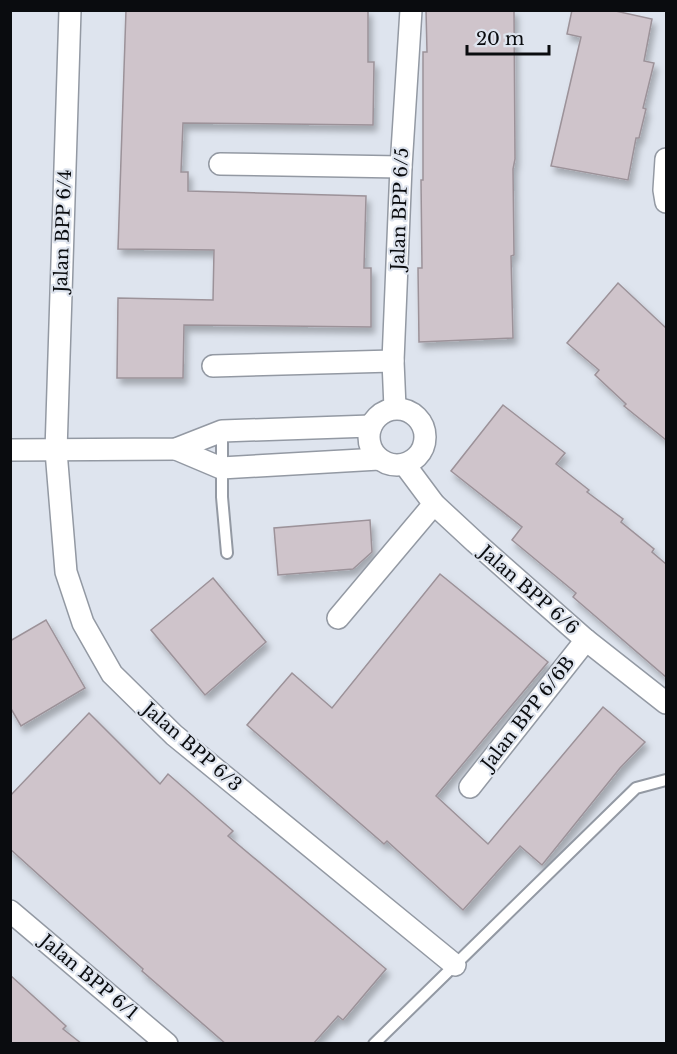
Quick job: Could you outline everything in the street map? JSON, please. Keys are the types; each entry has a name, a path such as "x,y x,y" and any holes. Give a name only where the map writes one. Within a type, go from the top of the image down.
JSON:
{"street":[{"name":"Jalan BPP 6/4","path":"56,451 70,10"},
{"name":"Jalan BPP 6/5","path":"395,408 393,361 399,279 401,167 411,10"},
{"path":"666,159 664,190 666,202"},
{"path":"220,164 401,167"},
{"path":"213,366 393,361"},
{"path":"176,449 221,468 379,459 395,466 405,465 421,452 425,432 422,422 414,414 395,408 377,417 371,426 370,444 379,459"},
{"path":"10,450 176,449 222,431 371,426"},
{"path":"280,465 281,430"},
{"name":"Jalan BPP 6/3","path":"56,451 66,572 83,623 112,674 174,735 455,965"},
{"name":"Jalan BPP 6/6","path":"405,465 434,504 586,640 666,703"},
{"path":"338,618 434,504"},
{"name":"Jalan BPP 6/6B","path":"470,787 586,640"},
{"name":"Jalan BPP 6/1","path":"10,911 167,1044"}],"lane":[{"path":"222,431 221,468 227,553"},
{"path":"375,1044 636,788 666,780"}],"building":[{"path":"126,10 368,10 368,62 374,62 373,125 183,123 181,172 188,172 188,191 366,196 364,268 371,268 371,327 184,325 183,378 117,378 118,298 213,300 214,250 118,249"},
{"path":"426,10 514,10 514,255 511,256 513,338 419,342 418,268 422,268 421,180 423,180 423,52 427,52"},
{"path":"572,10 611,10 652,19 644,61 654,63 643,108 646,109 639,138 636,138 628,180 551,166 581,37 567,34"},
{"path":"618,283 666,328 666,440 624,406 626,404 595,375 599,370 567,343"},
{"path":"503,405 565,453 556,464 589,490 587,492 623,519 621,522 654,549 652,552 666,564 666,677 573,597 576,593 512,540 522,527 451,471"},
{"path":"370,520 372,552 353,569 278,575 274,528"},
{"path":"440,574 548,662 436,796 488,844 603,707 645,742 620,768 542,865 520,846 463,910 387,841 384,844 247,725 292,673 332,708"},
{"path":"213,578 266,642 205,695 151,630"},
{"path":"46,620 85,688 21,726 10,707 10,641"},
{"path":"89,713 160,784 168,774 233,831 228,836 386,969 343,1020 338,1016 313,1044 226,1044 142,971 143,969 10,849 10,796"},
{"path":"10,975 66,1026 63,1029 82,1044 10,1044"}]}
